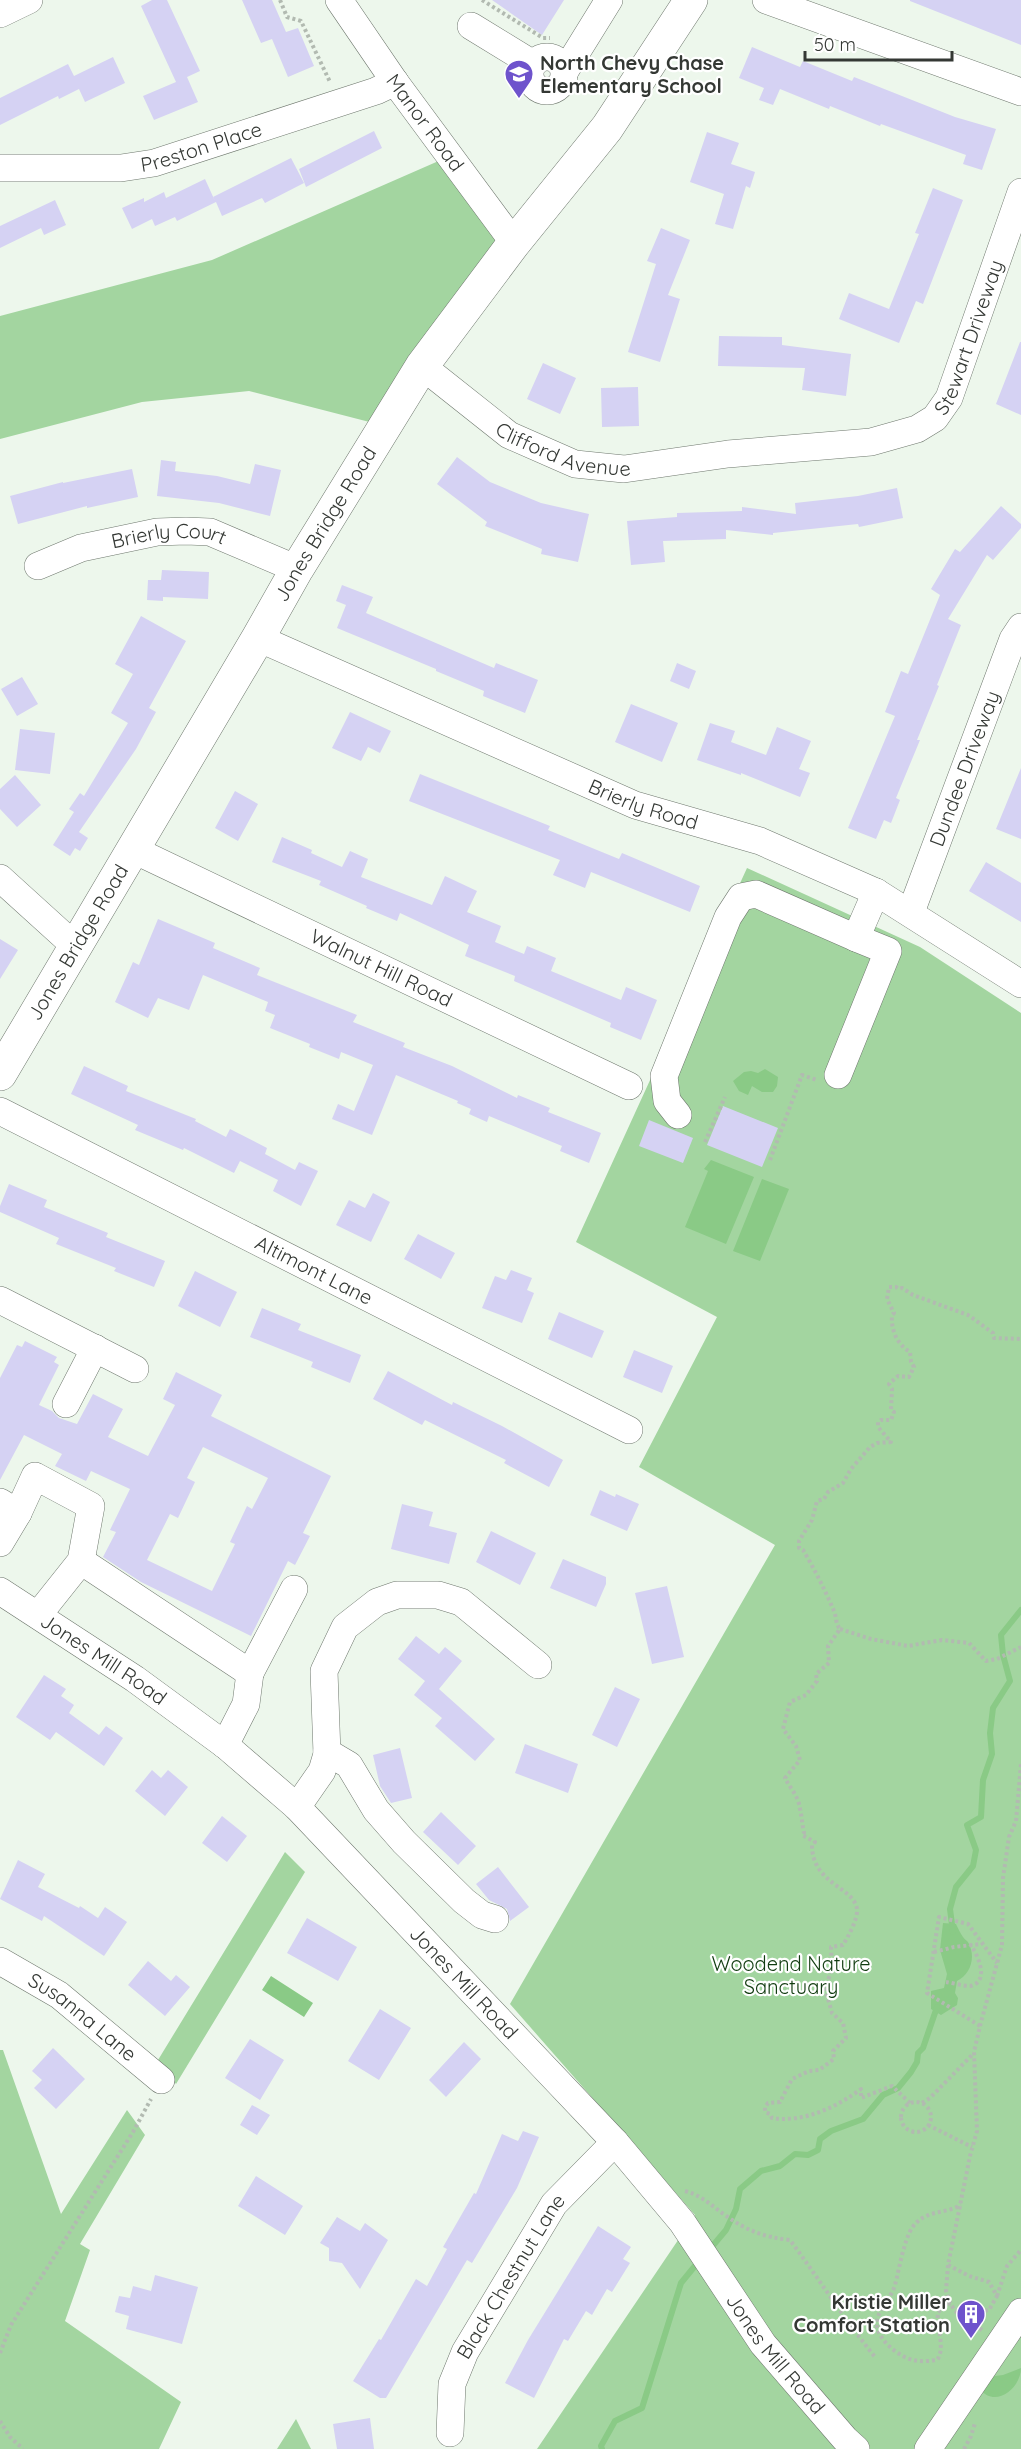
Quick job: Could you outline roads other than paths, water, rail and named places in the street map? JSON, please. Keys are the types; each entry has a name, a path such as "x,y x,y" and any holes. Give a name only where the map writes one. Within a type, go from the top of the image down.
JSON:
{"main road":[{"name":"Jones Bridge Road","path":"0,1074 297,570 422,366 514,243 607,128 691,0"}],"street":[{"path":"0,14 29,0"},
{"name":"Manor Road","path":"339,0 395,82 514,243"},
{"path":"471,26 533,64 530,77 537,88 543,91 557,89 564,78 565,71 609,0"},
{"path":"766,0 1021,92"},
{"name":"Preston Place","path":"0,168 121,168 154,163 376,92 395,82"},
{"name":"Stewart Driveway","path":"728,454 871,442 917,429 935,418 949,398 1021,192"},
{"name":"Clifford Avenue","path":"422,366 509,435 575,464 624,469 728,454"},
{"name":"Brierly Court","path":"38,566 81,548 157,532 186,531 210,532 297,570"},
{"name":"Dundee Driveway","path":"911,912 1014,639 1021,627"},
{"name":"Brierly Road","path":"258,638 635,805 760,840 876,892 911,912 1021,984"},
{"name":"Walnut Hill Road","path":"134,850 629,1086"},
{"path":"0,878 76,947"},
{"path":"856,938 876,892"},
{"path":"678,1115 667,1101 664,1076 728,917 741,897 756,894 888,951 838,1075"},
{"name":"Altimont Lane","path":"0,1111 629,1430"},
{"path":"0,1300 135,1369"},
{"path":"66,1404 95,1348"},
{"path":"0,1543 9,1507 35,1476 91,1506 81,1561 38,1615"},
{"path":"81,1561 250,1672"},
{"path":"225,1745 246,1704 250,1672 294,1589"},
{"name":"Jones Mill Road","path":"0,1591 135,1679 225,1745 297,1807 615,2142 682,2222 763,2344 856,2449"},
{"path":"297,1807 322,1771 327,1752 324,1671 345,1627 376,1602 397,1595 438,1595 461,1602 538,1665"},
{"path":"327,1752 349,1765 376,1810 438,1876 482,1915 495,1919"},
{"name":"Susanna Lane","path":"0,1961 59,1995 161,2080"},
{"name":"Black Chestnut Lane","path":"450,2433 452,2384 465,2352 554,2204 615,2142"},
{"path":"928,2449 1021,2312"}],"waterway":[{"path":"953,1932 950,1909 956,1887 973,1866 976,1850 967,1825 981,1817 983,1780 992,1754 990,1733 993,1708 1010,1681 1003,1655 1001,1635 1021,1610"},
{"path":"710,2249 726,2230 736,2209 740,2189 761,2171 780,2166 795,2154 808,2155 818,2150 820,2139 831,2131 863,2119 883,2095 898,2088 917,2062 918,2053 923,2048 937,2007"},
{"path":"602,2449 601,2446 615,2421 642,2408 681,2283 699,2261"}],"place":[{"name":"North Chevy Chase Elementary School","path":"519,100"},
{"name":"Kristie Miller Comfort Station","path":"971,2340"}],"park label":[{"name":"Woodend Nature Sanctuary","path":"791,1976"}]}
